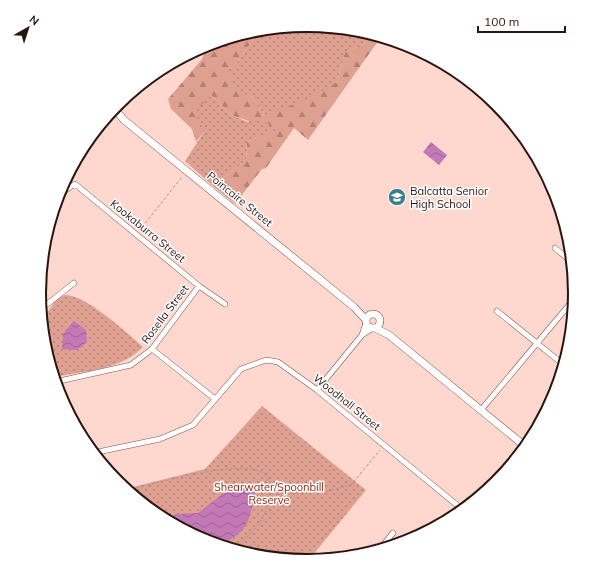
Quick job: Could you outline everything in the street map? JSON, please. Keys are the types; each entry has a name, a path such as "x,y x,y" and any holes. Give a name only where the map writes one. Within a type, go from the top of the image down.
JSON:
{"street":[{"name":"Poincaire Street","path":"118,113 124,120 354,306 366,322"},
{"name":"Kookaburra Street","path":"68,188 75,184 199,286 225,304"},
{"path":"555,248 566,257"},
{"path":"47,305 74,283"},
{"name":"Rosella Street","path":"61,381 131,365 152,349 199,286"},
{"name":"Poincaire Street","path":"354,306 373,313"},
{"path":"481,410 567,308"},
{"path":"497,312 559,361"},
{"path":"362,335 368,315 373,313 379,316 380,322 389,335"},
{"path":"366,322 374,328 389,335 521,443"},
{"path":"317,390 362,335 374,328 380,322"},
{"path":"152,349 215,399"},
{"name":"Woodhall Street","path":"100,452 160,439 193,425 241,370 266,360 278,362 317,390 458,506"},
{"path":"386,542 393,533"}],"path":[{"path":"137,234 187,170"},
{"path":"270,494 325,492 351,485 384,445"},
{"path":"134,488 229,468 250,469 263,473 270,482 270,494 267,509 262,523 238,545"}],"green space":[{"path":"307,32 341,34 367,39 364,44 345,52 337,82 301,102 264,115 250,94 241,95 226,69 233,68 256,37 273,34"},
{"path":"255,37 233,68 227,69 250,94 264,115 337,82 345,52 364,44 367,39 378,42 308,140 294,128 266,168 262,169 235,204 213,186 246,160 247,142 275,130 231,115 210,94 204,132 196,142 192,129 171,109 168,99 202,59 204,53 207,52"},
{"path":"210,94 231,115 248,122 259,117 276,130 247,142 246,160 213,186 185,161 204,132 195,113"},
{"path":"65,295 73,296 83,301 106,315 143,347 124,361 113,365 90,371 60,376 51,344 47,313 56,300"},
{"name":"Shearwater/Spoonbill Reserve","path":"262,406 366,490 314,554 307,554 273,552 256,549 207,534 176,519 148,500 133,487 205,469"}],"water":[{"path":"431,142 447,155 439,165 423,152"},
{"path":"74,321 86,330 87,342 77,350 62,349 63,334"},
{"path":"243,482 255,493 246,525 237,535 227,541 207,534 171,516 198,513 220,496"}],"place":[{"name":"Balcatta Senior High School","path":"397,197"}]}
